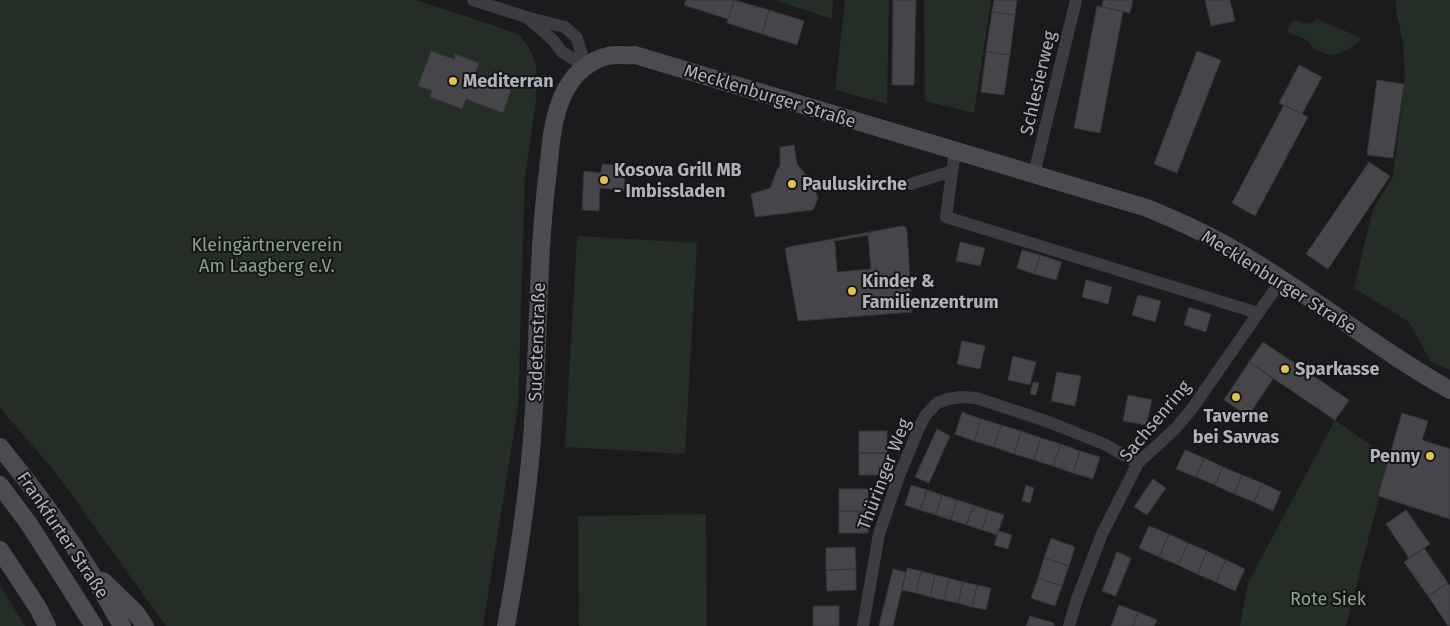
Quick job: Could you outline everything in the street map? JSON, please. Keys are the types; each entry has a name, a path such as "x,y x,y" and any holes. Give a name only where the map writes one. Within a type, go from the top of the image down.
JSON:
{"street":[{"path":"473,0 564,27 577,38 585,66"},
{"name":"Schlesierweg","path":"1034,174 1076,0"},
{"path":"526,17 553,40 562,52 585,66"},
{"name":"Mecklenburger Straße","path":"585,66 609,56 635,56 1147,208 1187,225 1232,248 1450,390"},
{"name":"Sudetenstraße","path":"506,626 524,509 533,425 540,247 550,148 559,105 571,81 585,66"},
{"path":"955,151 946,217 1258,313"},
{"path":"910,184 952,171"},
{"name":"Sachsenring","path":"1069,626 1077,599 1102,534 1138,463 1175,429 1192,410 1282,279"},
{"name":"Thüringer Weg","path":"863,626 879,534 899,476 919,428 925,416 937,403 961,397 976,398 1046,421 1104,444 1138,463"},
{"name":"Frankfurter Straße","path":"0,446 48,509 122,626"},
{"name":"Frankfurter Straße","path":"0,485 29,524 94,626"},
{"path":"0,550 48,626"},
{"path":"83,562 136,614 145,626"}],"green space":[{"name":"Kleingärtnerverein Am Laagberg e.V.","path":"0,0 415,0 519,35 529,47 536,65 537,78 536,101 525,178 518,407 483,626 166,626 56,473 0,408"},
{"path":"774,0 833,0 832,19"},
{"path":"845,0 889,0 887,104 835,90"},
{"path":"924,0 991,0 974,113 925,101"},
{"path":"1396,0 1450,0 1450,370 1431,362 1409,322 1354,288 1373,209 1393,177 1405,79 1403,42 1396,11"},
{"path":"1317,19 1362,38 1352,47 1340,53 1328,54 1321,53 1315,49 1307,40 1288,33 1289,25 1294,20 1309,23"},
{"path":"577,236 697,243 685,454 565,447"},
{"name":"Rote Siek","path":"1335,420 1389,458 1346,626 1240,626 1248,583"},
{"path":"706,514 707,626 579,626 578,516"},
{"path":"0,585 25,626 0,626"}],"building":[{"path":"686,0 734,0 728,19 684,5"},
{"path":"734,0 769,10 762,34 727,23"},
{"path":"893,0 916,0 914,85 892,85"},
{"path":"994,0 1017,0 1015,15 992,12"},
{"path":"1103,0 1133,0 1130,13 1102,7"},
{"path":"1205,0 1230,0 1235,21 1211,26"},
{"path":"1097,6 1123,11 1100,133 1074,128"},
{"path":"769,10 804,21 797,45 762,34"},
{"path":"992,12 1015,15 1010,55 986,52"},
{"name":"Mediterran","path":"431,51 454,59 455,54 479,63 474,77 511,90 503,113 466,99 462,109 430,97 432,91 418,86"},
{"path":"1197,51 1221,60 1177,173 1154,164"},
{"path":"986,52 1010,55 1004,95 981,92"},
{"path":"1299,65 1322,77 1302,114 1279,103"},
{"path":"1377,80 1404,84 1393,158 1367,155"},
{"path":"1284,105 1308,117 1255,216 1232,203"},
{"name":"Pauluskirche","path":"794,145 797,164 810,180 818,198 813,210 755,217 751,194 770,188 780,166 780,147"},
{"path":"1369,162 1390,176 1328,269 1306,254"},
{"name":"Kosova Grill MB - Imbissladen","path":"602,164 626,166 624,190 600,188 599,211 582,210 584,171 601,173"},
{"name":"Kinder & Familienzentrum","path":"902,226 906,227 907,231 912,312 798,321 785,249 832,239 835,243 837,272 871,269 868,235 870,232"},
{"path":"870,232 868,235 834,241 832,239"},
{"path":"960,242 985,248 980,266 956,261"},
{"path":"1022,250 1040,255 1034,274 1017,268"},
{"path":"1040,255 1062,262 1056,280 1034,274"},
{"path":"1086,280 1112,287 1108,304 1082,297"},
{"path":"1138,295 1161,301 1155,322 1132,315"},
{"path":"1189,307 1211,314 1206,332 1184,325"},
{"path":"962,341 985,346 980,369 957,364"},
{"path":"1263,342 1349,400 1335,420 1249,362"},
{"path":"1013,356 1036,362 1030,385 1008,380"},
{"path":"1249,362 1273,379 1248,416 1224,400"},
{"path":"1057,372 1081,376 1075,406 1051,401"},
{"path":"1033,382 1039,383 1036,395 1030,394"},
{"path":"1128,395 1152,400 1146,425 1123,421"},
{"path":"962,412 981,419 974,441 955,434"},
{"path":"1402,413 1428,421 1422,440 1450,449 1450,519 1378,496"},
{"path":"981,419 1001,425 994,447 974,441"},
{"path":"1001,425 1021,431 1014,454 994,447"},
{"path":"937,429 950,436 929,483 915,477"},
{"path":"859,431 887,431 887,453 859,453"},
{"path":"1021,431 1041,438 1034,460 1014,454"},
{"path":"1041,438 1061,444 1053,466 1034,460"},
{"path":"1061,444 1080,451 1073,473 1053,466"},
{"path":"1185,450 1204,458 1196,477 1176,469"},
{"path":"1080,451 1100,457 1093,479 1073,473"},
{"path":"859,453 887,453 887,475 859,475"},
{"path":"1204,458 1223,467 1215,485 1196,477"},
{"path":"1223,467 1242,475 1234,494 1215,485"},
{"path":"1242,475 1262,483 1254,502 1234,494"},
{"path":"1153,479 1166,488 1147,515 1134,507"},
{"path":"1262,483 1281,492 1273,511 1254,502"},
{"path":"911,485 927,490 920,510 905,505"},
{"path":"1026,485 1034,488 1030,503 1022,501"},
{"path":"839,489 868,489 868,511 839,511"},
{"path":"927,490 942,495 936,515 920,510"},
{"path":"942,495 957,500 951,520 936,515"},
{"path":"957,500 973,505 967,525 951,520"},
{"path":"973,505 988,510 982,530 967,525"},
{"path":"988,510 1004,515 997,535 982,530"},
{"path":"1406,510 1430,544 1409,558 1386,524"},
{"path":"839,511 868,511 868,533 839,533"},
{"path":"1149,526 1169,534 1159,557 1139,548"},
{"path":"999,531 1012,535 1008,549 994,545"},
{"path":"1169,534 1188,543 1178,565 1159,557"},
{"path":"1051,538 1075,547 1069,566 1044,558"},
{"path":"1188,543 1207,551 1197,574 1178,565"},
{"path":"855,547 856,569 826,570 826,548"},
{"path":"1424,548 1448,583 1428,596 1404,562"},
{"path":"1207,551 1226,560 1216,582 1197,574"},
{"path":"1117,552 1131,558 1116,596 1102,591"},
{"path":"1044,558 1069,566 1062,586 1038,578"},
{"path":"1226,560 1245,569 1235,591 1216,582"},
{"path":"907,568 921,571 916,593 902,590"},
{"path":"856,569 856,590 827,591 826,570"},
{"path":"893,569 906,572 893,626 879,626"},
{"path":"921,571 935,575 930,597 916,593"},
{"path":"935,575 949,578 944,600 930,597"},
{"path":"949,578 963,582 958,603 944,600"},
{"path":"1038,578 1062,586 1055,606 1031,598"},
{"path":"963,582 977,585 972,607 958,603"},
{"path":"1448,583 1450,586 1450,626 1448,626 1428,596"},
{"path":"977,585 991,588 986,610 972,607"},
{"path":"1119,605 1138,612 1133,626 1111,626"},
{"path":"813,606 839,606 839,626 813,626"},
{"path":"1138,612 1157,620 1154,626 1133,626"},
{"path":"1030,616 1054,623 1054,626 1026,626"}],"place":[{"name":"Mediterran","path":"453,81"},
{"name":"Kosova Grill MB - Imbissladen","path":"604,180"},
{"name":"Pauluskirche","path":"792,184"},
{"name":"Kinder & Familienzentrum","path":"852,291"},
{"name":"Sparkasse","path":"1285,369"},
{"name":"Taverne bei Savvas","path":"1236,397"},
{"name":"Penny","path":"1430,456"}]}
